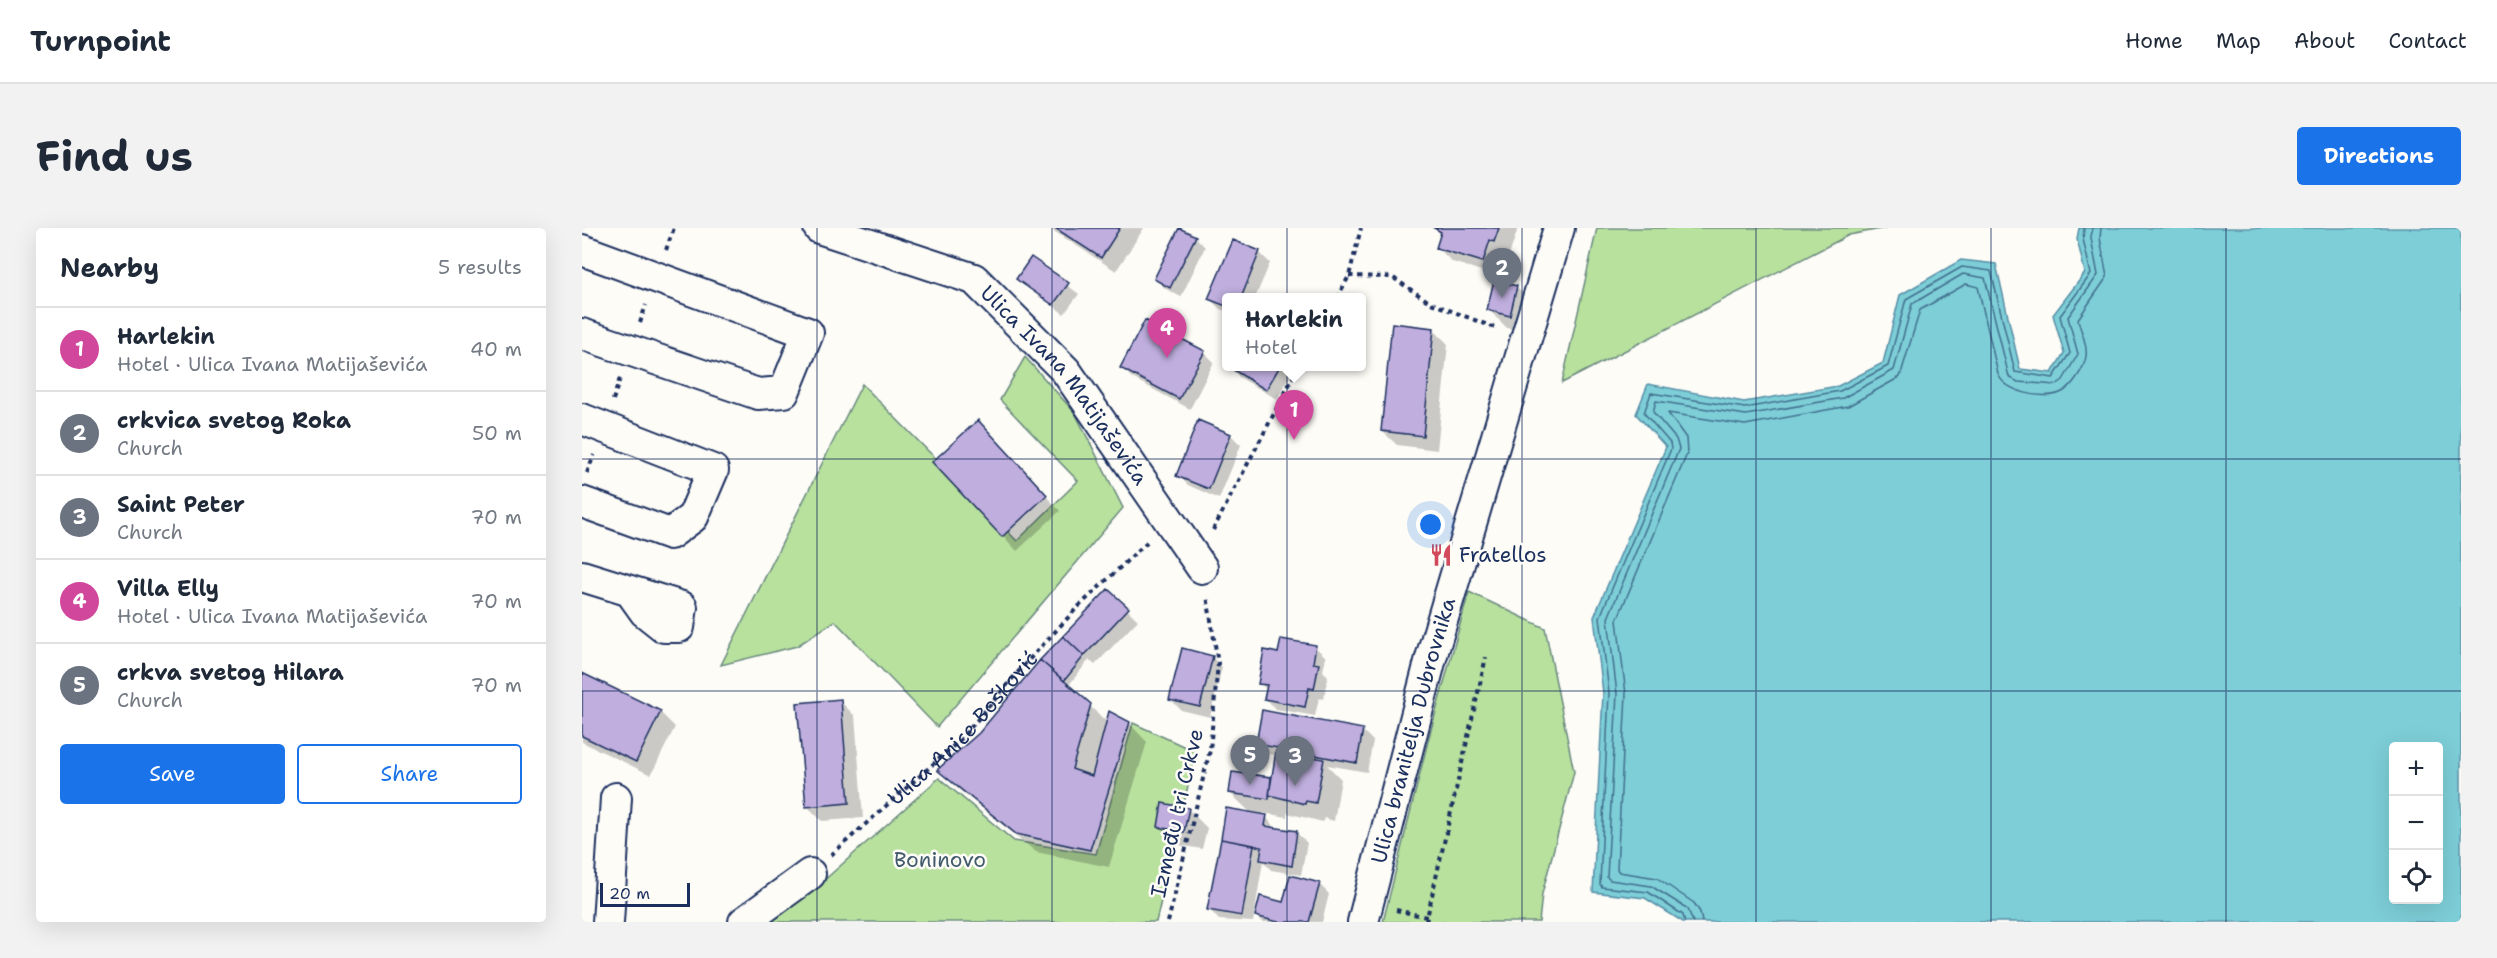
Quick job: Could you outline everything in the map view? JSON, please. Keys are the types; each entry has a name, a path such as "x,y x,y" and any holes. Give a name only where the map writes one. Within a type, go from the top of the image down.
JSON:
{"street":[{"name":"Ulica Ivana Matijaševića","path":"819,228 974,279 1066,371 1202,568"},
{"name":"Ulica branitelja Dubrovnika","path":"1363,922 1431,658 1559,228"},
{"path":"582,250 808,333 784,392 758,394 582,334"},
{"path":"582,419 713,470 693,517 670,534 582,502"},
{"path":"582,576 630,591"},
{"path":"608,922 616,798"},
{"path":"744,922 810,874"}],"path":[{"path":"1339,293 1349,276 1361,228"},
{"path":"1349,276 1392,277 1431,303 1504,331 1528,335"},
{"path":"1202,568 1215,522 1296,371"},
{"name":"Ulica Anice Bošković","path":"810,874 960,740 1076,609 1170,521"},
{"name":"Između tri Crkve","path":"1168,922 1210,750 1218,663 1202,568"},
{"path":"1426,922 1486,657"}],"green space":[{"path":"1597,228 1886,228 1849,235 1562,383"},
{"path":"1025,357 1075,413 1123,508 937,727 835,621 797,646 721,665 862,384 1017,541 1078,481 1000,400"},
{"path":"1469,592 1545,628 1574,772 1542,894 1539,922 1383,922 1429,737"},
{"name":"Boninovo","path":"1133,723 1196,752 1156,922 769,922 821,883 939,778 1014,841 1096,854"}],"water":[{"path":"2079,228 2461,228 2461,922 1683,922 1645,898 1593,892 1603,693 1594,617 1666,447 1636,414 1648,384 1744,402 1838,386 1883,363 1900,295 1961,260 1996,264 2020,369 2052,373 2064,353 2053,315 2085,273 2077,239"}],"building":[{"path":"1055,228 1120,228 1101,258"},
{"path":"1179,228 1196,236 1170,288 1154,279"},
{"path":"1434,228 1499,228 1494,242 1490,240 1483,262 1436,248 1441,232"},
{"path":"1233,240 1260,251 1243,293 1222,293 1222,304 1208,299"},
{"path":"1031,257 1069,283 1053,305 1016,279"},
{"path":"1494,280 1517,286 1510,316 1487,310"},
{"path":"1145,320 1205,351 1179,399 1120,368"},
{"path":"1392,323 1434,328 1423,436 1381,431"},
{"path":"1235,371 1277,371 1266,390"},
{"path":"978,420 1047,495 1002,537 932,462"},
{"path":"1198,420 1231,434 1209,489 1176,476"},
{"path":"1108,589 1129,608 1084,656 1063,636"},
{"path":"1063,636 1084,656 1064,681 1040,660"},
{"path":"1281,639 1316,645 1313,663 1319,664 1314,689 1309,688 1305,707 1264,699 1267,685 1258,684 1264,650 1278,653"},
{"path":"1182,648 1213,656 1200,707 1169,700"},
{"path":"1040,660 1091,704 1072,769 1092,776 1109,711 1130,722 1090,850 1016,834 937,770 979,733"},
{"path":"582,673 661,711 636,762 582,736"},
{"path":"841,699 849,803 806,807 797,703"},
{"path":"1262,710 1363,729 1357,763 1256,744"},
{"path":"1276,751 1324,759 1316,803 1306,801 1305,804 1269,795"},
{"path":"1232,772 1271,777 1269,799 1229,793"},
{"path":"1162,803 1189,808 1184,832 1158,827"},
{"path":"1226,808 1267,815 1265,826 1297,831 1292,866 1260,860 1262,847 1221,839"},
{"path":"1221,839 1254,845 1242,916 1207,910"},
{"path":"1290,875 1320,883 1309,922 1278,922 1255,916 1260,896 1283,902"}],"place":[{"name":"crkvica svetog Roka","path":"1502,298"},
{"name":"Villa Elly","path":"1167,358"},
{"name":"Harlekin","path":"1294,440"},
{"name":"Fratellos","path":"1441,555"},
{"name":"crkva svetog Hilara","path":"1250,785"},
{"name":"Saint Peter","path":"1295,786"}]}
